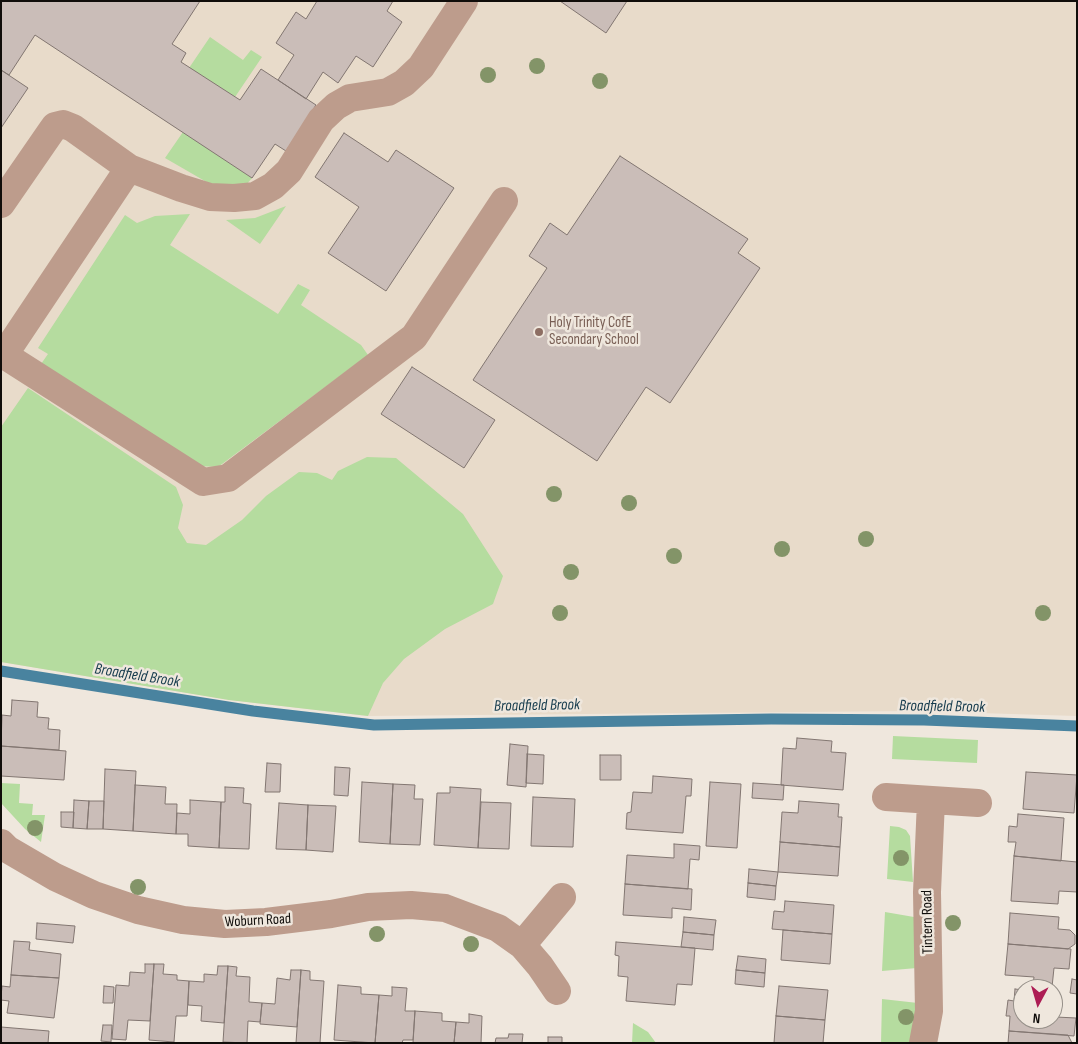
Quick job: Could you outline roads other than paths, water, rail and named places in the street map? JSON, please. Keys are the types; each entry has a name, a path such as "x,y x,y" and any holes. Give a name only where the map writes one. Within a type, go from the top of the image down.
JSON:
{"street":[{"path":"1,204 55,126 63,124 73,128 129,168 210,196 234,198 255,196 273,186 290,171 321,120 336,106 350,98 388,92 409,78 420,67 464,1"},
{"path":"129,168 3,354 203,482 228,478 414,337 504,201"},
{"path":"886,797 978,803"},
{"name":"Tintern Road","path":"923,1043 929,1011 927,892 931,801"},
{"name":"Woburn Road","path":"3,849 55,878 94,895 138,910 183,920 225,924 266,922 331,914 368,907 412,905 445,908 498,928 522,945 557,990"},
{"path":"522,945 562,897"}],"waterway":[{"name":"Broadfield Brook","path":"1,671 253,711 374,725 771,719 924,720 1077,726"}],"place":[{"name":"Holy Trinity CofE Secondary School","path":"539,332"}]}
